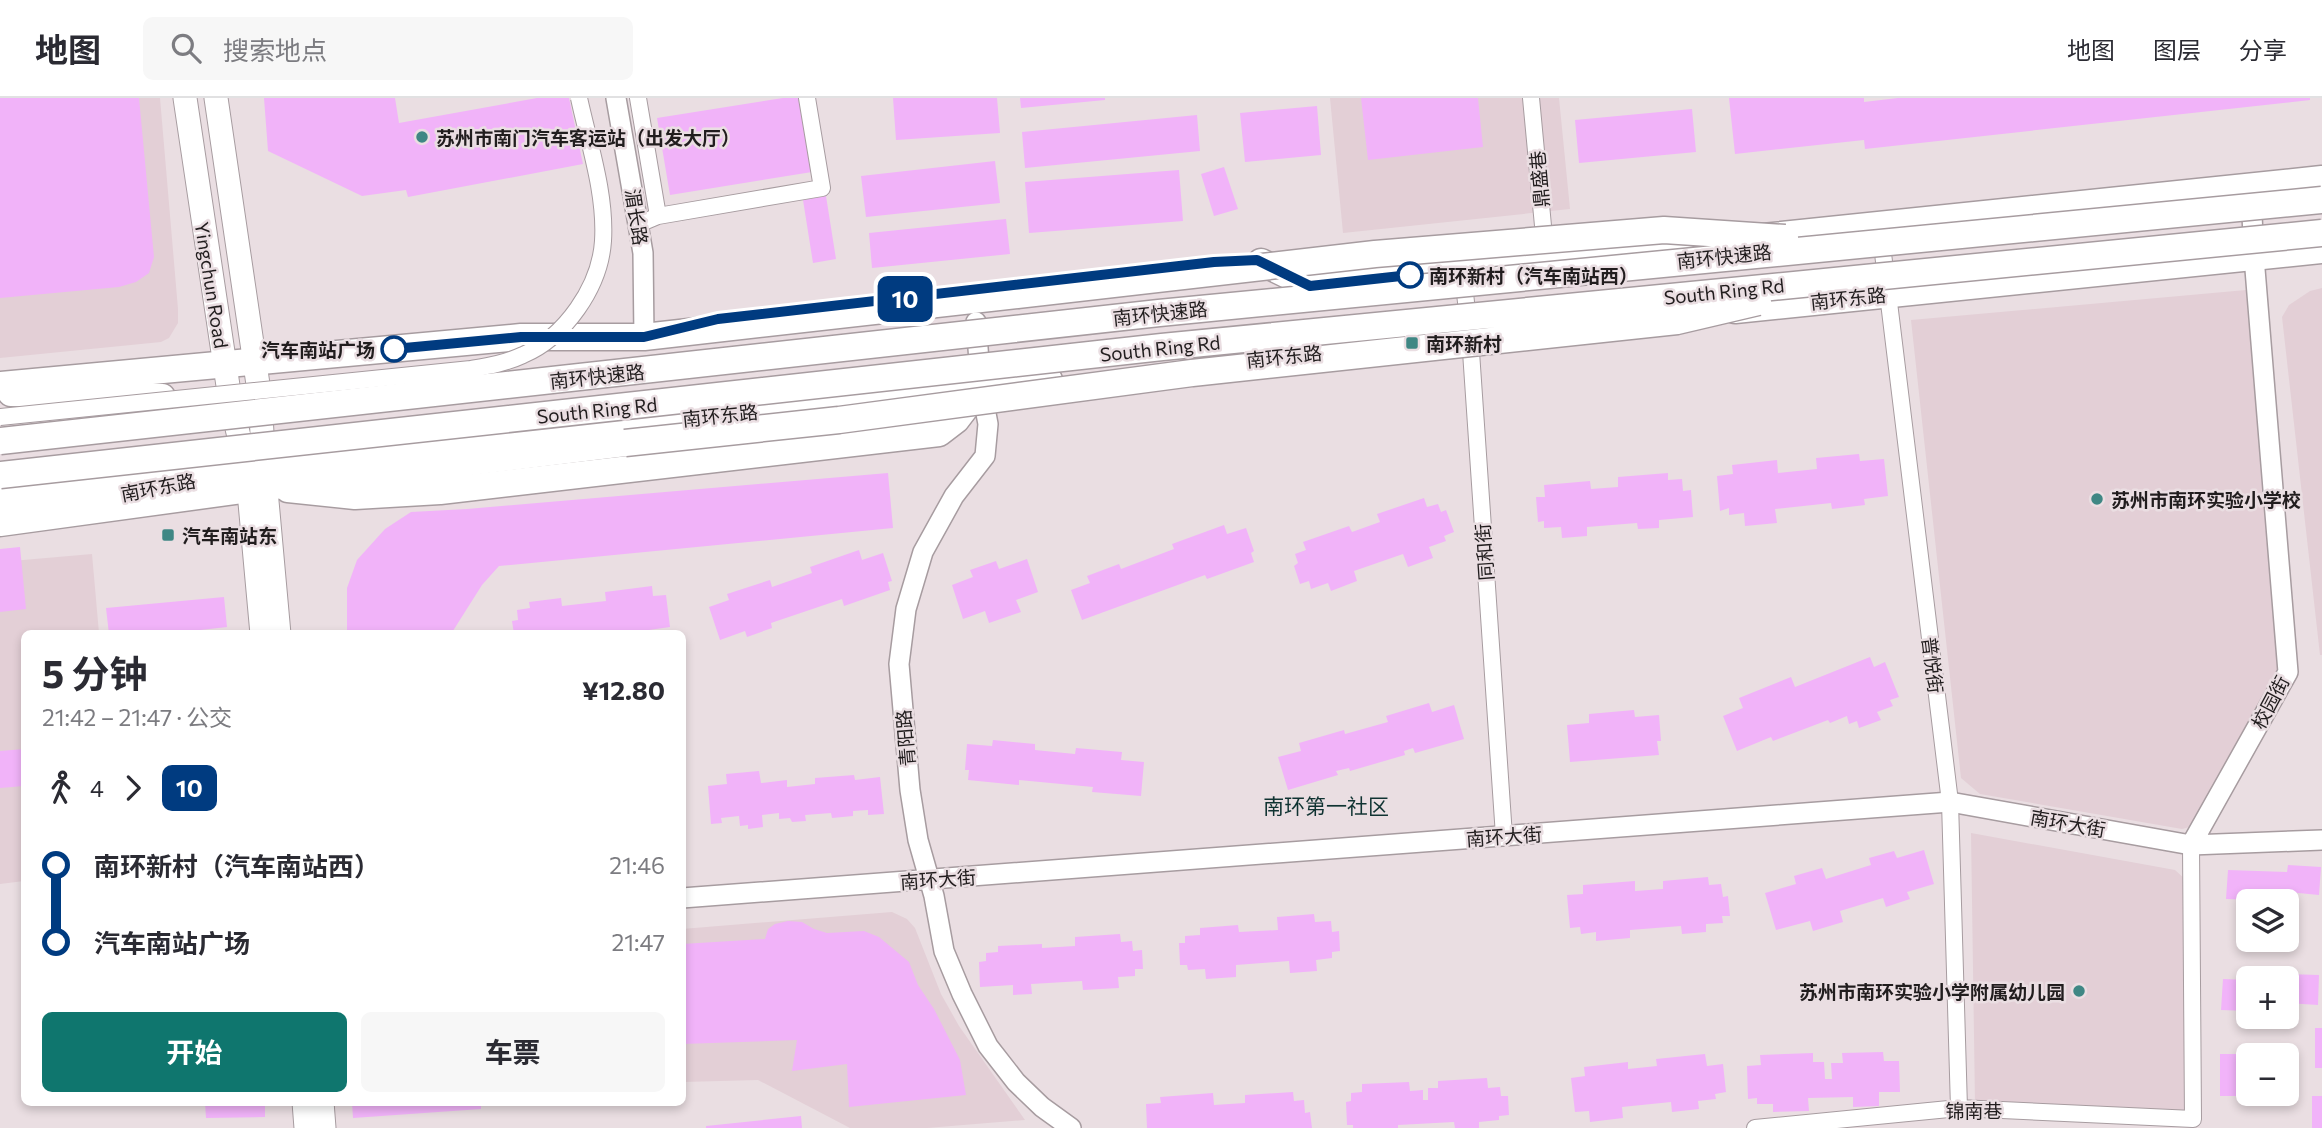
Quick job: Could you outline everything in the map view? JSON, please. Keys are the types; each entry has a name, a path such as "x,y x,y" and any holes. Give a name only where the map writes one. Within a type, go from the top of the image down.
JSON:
{"main road":[{"name":"Yingchun Road","path":"185,98 225,365 247,409"},
{"name":"Yingchun Road","path":"216,98 255,362 247,409 257,478"},
{"path":"1866,277 1677,321 1192,373 839,420 257,478 1,496 0,444 247,409 1462,269 1871,234 2322,178"},
{"name":"南环快速路","path":"0,444 1871,234 2322,200"},
{"path":"0,384 521,337 644,337 1375,254 1664,230 1871,234"},
{"name":"South Ring Rd","path":"1,496 1162,347 2322,233"},
{"name":"南环东路","path":"257,478 446,445 981,387 2322,250"},
{"path":"644,337 718,319 1214,262 1257,260 1310,286"},
{"path":"0,523 257,478 355,496 440,491 939,433 956,420 981,387"},
{"path":"0,393 247,409"},
{"path":"257,478 262,630"},
{"path":"257,478 278,630"},
{"path":"304,1106 306,1128"},
{"path":"322,1106 324,1128"}],"street":[{"path":"0,416 471,369 523,355 556,333 571,317 593,279 599,261 603,242 600,193 579,98"},
{"name":"湄长路","path":"616,98 639,224 645,279 644,337"},
{"path":"638,98 658,216"},
{"path":"639,224 658,216 822,188 807,98"},
{"name":"鼎盛巷","path":"1531,98 1546,260"},
{"name":"校园街","path":"2193,1119 2191,845 2288,672 2250,186"},
{"name":"普悦街","path":"1871,234 1887,294 1951,802 1959,1108"},
{"name":"同和街","path":"1462,269 1470,337 1504,835"},
{"name":"青阳路","path":"976,323 981,387 988,424 985,456 954,496 923,552 906,610 899,664 912,802 918,840 944,951 961,994 988,1046 1016,1082 1042,1107 1071,1128"},
{"name":"南环大街","path":"686,898 1951,802 2191,845 2322,840"},
{"name":"锦南巷","path":"1755,1128 1959,1108 2193,1119"}],"shaded area":[{"path":"0,98 160,98 178,309 178,323 169,338 161,342 0,358"},
{"path":"1330,98 1559,98 1570,209 1343,233"},
{"path":"2322,288 2320,655 2282,317 2289,305 2310,291"},
{"name":"苏州市南环实验小学校","path":"2246,290 2278,679 2190,827 2182,829 1980,794 1961,778 1911,320"},
{"path":"92,554 99,630 21,630 21,881 0,884 0,562"},
{"name":"苏州市南环实验小学附属幼儿园","path":"1971,833 2175,870 2186,880 2185,1112 1975,1103"},
{"path":"892,912 907,919 915,928 941,994 959,1026 1025,1120 927,1128 850,1128 758,1080 686,1082 686,929"}],"building":[{"path":"0,98 139,98 154,257 149,273 136,282 119,287 0,298"},
{"name":"苏州市南门汽车客运站（出发大厅）","path":"264,98 395,98 399,123 537,98 569,98 583,164 408,197 406,190 362,196 268,151"},
{"path":"783,98 800,98 812,172 670,195 657,118"},
{"path":"893,98 997,98 1000,133 896,140"},
{"path":"1020,98 1105,98 1105,100 1021,108"},
{"path":"1361,98 1478,98 1483,147 1368,160"},
{"path":"1729,98 1864,98 1864,102 1898,98 2310,100 1865,149 1864,140 1735,154"},
{"path":"1317,106 1321,155 1245,162 1240,113"},
{"path":"1692,109 1696,152 1579,163 1575,120"},
{"path":"1197,115 1200,151 1025,168 1022,132"},
{"path":"995,161 1000,203 866,217 861,176"},
{"path":"1224,167 1238,209 1214,216 1201,174"},
{"path":"1179,170 1183,221 1029,233 1025,182"},
{"path":"826,196 836,259 813,263 803,200"},
{"path":"1006,219 1010,254 872,268 869,233"},
{"path":"1859,454 1860,461 1884,459 1888,496 1864,499 1865,505 1832,509 1831,503 1775,509 1777,523 1745,526 1744,513 1729,515 1729,508 1720,511 1717,476 1733,474 1732,465 1777,460 1778,473 1817,469 1816,458"},
{"path":"888,473 893,528 499,566 482,585 454,630 347,630 347,588 357,560 385,529 411,512"},
{"path":"1668,473 1668,480 1682,479 1683,491 1691,490 1693,517 1659,520 1659,528 1638,529 1637,523 1587,527 1587,536 1562,538 1561,527 1544,528 1544,521 1538,522 1536,497 1545,497 1544,485 1590,481 1591,489 1618,487 1618,477"},
{"path":"1424,498 1427,507 1438,504 1441,512 1446,510 1454,532 1444,536 1446,541 1429,547 1433,558 1408,567 1403,554 1354,571 1357,581 1331,591 1328,583 1311,589 1309,581 1300,584 1294,566 1298,563 1295,554 1306,550 1303,542 1349,526 1352,532 1380,522 1377,514"},
{"path":"1224,525 1227,534 1246,528 1254,551 1251,553 1254,562 1207,579 1205,575 1082,620 1071,590 1090,583 1087,576 1119,564 1121,569 1174,549 1172,544"},
{"path":"20,547 26,609 0,612 0,549"},
{"path":"859,550 862,560 883,553 892,581 888,582 890,590 844,606 842,599 771,623 772,628 747,637 745,631 720,640 709,607 729,600 727,594 770,580 772,587 812,573 810,567"},
{"path":"1027,559 1038,592 1016,600 1021,612 989,623 985,611 963,619 952,585 973,577 970,570 996,561 999,569"},
{"path":"652,586 653,596 666,595 670,627 649,630 513,630 512,621 518,620 517,610 530,608 529,602 561,598 562,606 606,601 605,592"},
{"path":"224,597 227,627 200,630 109,630 106,608"},
{"path":"1870,657 1874,667 1885,662 1899,697 1890,700 1893,706 1877,712 1881,720 1859,728 1857,721 1849,724 1847,716 1830,723 1828,720 1773,741 1771,737 1737,751 1723,716 1743,708 1739,698 1791,677 1795,687"},
{"path":"1429,703 1432,712 1454,705 1464,739 1415,753 1413,748 1404,751 1405,755 1350,771 1349,768 1336,771 1338,775 1288,790 1278,757 1301,751 1299,743 1344,730 1345,734 1388,722 1386,716"},
{"path":"1634,710 1635,717 1659,715 1659,755 1570,762 1567,725 1589,723 1589,714"},
{"path":"993,740 1035,744 1035,750 1075,754 1076,748 1122,752 1121,760 1144,762 1141,796 1092,792 1093,787 1019,780 1019,785 968,780 969,770 965,770 967,744 992,746"},
{"path":"21,749 21,786 0,788 0,751"},
{"path":"759,771 761,783 787,780 787,787 815,784 815,778 854,775 855,780 880,777 884,814 868,815 868,810 853,811 853,816 832,818 831,813 805,815 806,821 792,822 790,818 779,819 779,813 762,815 763,827 748,829 748,825 740,826 739,816 721,818 722,823 711,824 708,786 727,784 726,774"},
{"path":"1924,850 1934,884 1907,892 1910,899 1886,907 1883,898 1840,911 1843,922 1813,931 1810,921 1776,930 1765,893 1796,884 1794,876 1822,868 1826,879 1871,865 1869,858 1894,851 1897,858"},
{"path":"2288,865 2321,867 2319,895 2299,893 2299,889 2236,889 2236,899 2226,899 2228,870 2287,872"},
{"path":"1708,877 1709,885 1721,884 1723,897 1728,896 1730,916 1722,916 1723,923 1706,924 1706,932 1682,934 1681,926 1630,930 1630,938 1596,941 1596,932 1581,934 1580,927 1570,928 1567,895 1583,894 1583,885 1635,881 1635,891 1663,889 1663,881"},
{"path":"1314,914 1315,922 1331,921 1332,932 1339,931 1340,951 1332,952 1332,958 1316,960 1317,971 1290,973 1289,961 1236,965 1236,977 1206,979 1205,969 1188,970 1187,965 1180,965 1179,943 1185,943 1185,936 1200,935 1200,928 1238,925 1239,932 1278,930 1277,917"},
{"path":"802,922 827,933 864,931 879,937 909,962 918,985 934,1009 960,1060 966,1095 849,1107 847,1064 792,1071 797,1040 686,1044 686,944 765,939 768,929 775,924"},
{"path":"1120,934 1121,942 1132,941 1133,951 1142,950 1143,969 1135,969 1135,976 1118,977 1119,988 1083,990 1082,981 1031,984 1032,994 1013,995 1013,985 980,987 979,962 986,961 986,953 998,952 998,946 1075,946 1075,937"},
{"path":"2299,974 2319,975 2318,1005 2299,1004"},
{"path":"2223,979 2236,980 2236,1011 2221,1010"},
{"path":"2315,1028 2322,1028 2322,1068 2315,1068"},
{"path":"1883,1052 1884,1061 1899,1061 1900,1092 1879,1092 1879,1106 1853,1107 1853,1097 1808,1098 1809,1111 1773,1112 1773,1104 1757,1104 1757,1098 1748,1099 1747,1066 1761,1065 1760,1055 1813,1053 1813,1062 1824,1062 1825,1079 1832,1079 1831,1063 1843,1063 1842,1053"},
{"path":"1705,1054 1707,1066 1723,1064 1726,1092 1715,1094 1716,1099 1698,1101 1699,1109 1672,1112 1671,1102 1622,1107 1623,1118 1590,1122 1589,1111 1575,1112 1571,1078 1585,1076 1584,1067 1628,1062 1628,1069 1657,1066 1656,1059"},
{"path":"2220,1054 2236,1054 2236,1096 2220,1096"},
{"path":"1487,1078 1488,1088 1500,1087 1501,1096 1508,1096 1509,1115 1499,1116 1499,1120 1479,1122 1479,1128 1455,1128 1454,1122 1398,1125 1398,1128 1353,1128 1353,1125 1347,1125 1346,1102 1351,1101 1351,1093 1362,1092 1362,1084 1409,1082 1410,1091 1423,1090 1423,1100 1428,1100 1428,1088 1438,1088 1438,1081"},
{"path":"1293,1092 1294,1101 1304,1100 1305,1113 1310,1112 1312,1128 1147,1128 1146,1104 1161,1103 1160,1097 1213,1093 1214,1105 1245,1103 1245,1095"},
{"path":"2312,1096 2322,1096 2322,1128 2312,1128"},
{"path":"205,1106 265,1106 265,1117 206,1118"},
{"path":"352,1106 481,1106 481,1109 353,1118"},
{"path":"801,1116 802,1128 706,1128 706,1126"}],"bus line":[{"name":"10","path":"394,349 521,337 644,337 718,319 1214,262 1257,260 1310,286 1410,275"}],"place":[{"name":"苏州市南门汽车客运站（出发大厅）","path":"422,137"},
{"name":"南环新村（汽车南站西）","path":"1410,275"},
{"name":"南环新村","path":"1412,343"},
{"name":"汽车南站广场","path":"394,349"},
{"name":"苏州市南环实验小学校","path":"2097,499"},
{"name":"汽车南站东","path":"168,535"},
{"name":"苏州市南环实验小学附属幼儿园","path":"2079,991"}],"district":[{"name":"南环第一社区","path":"1326,805"}]}
